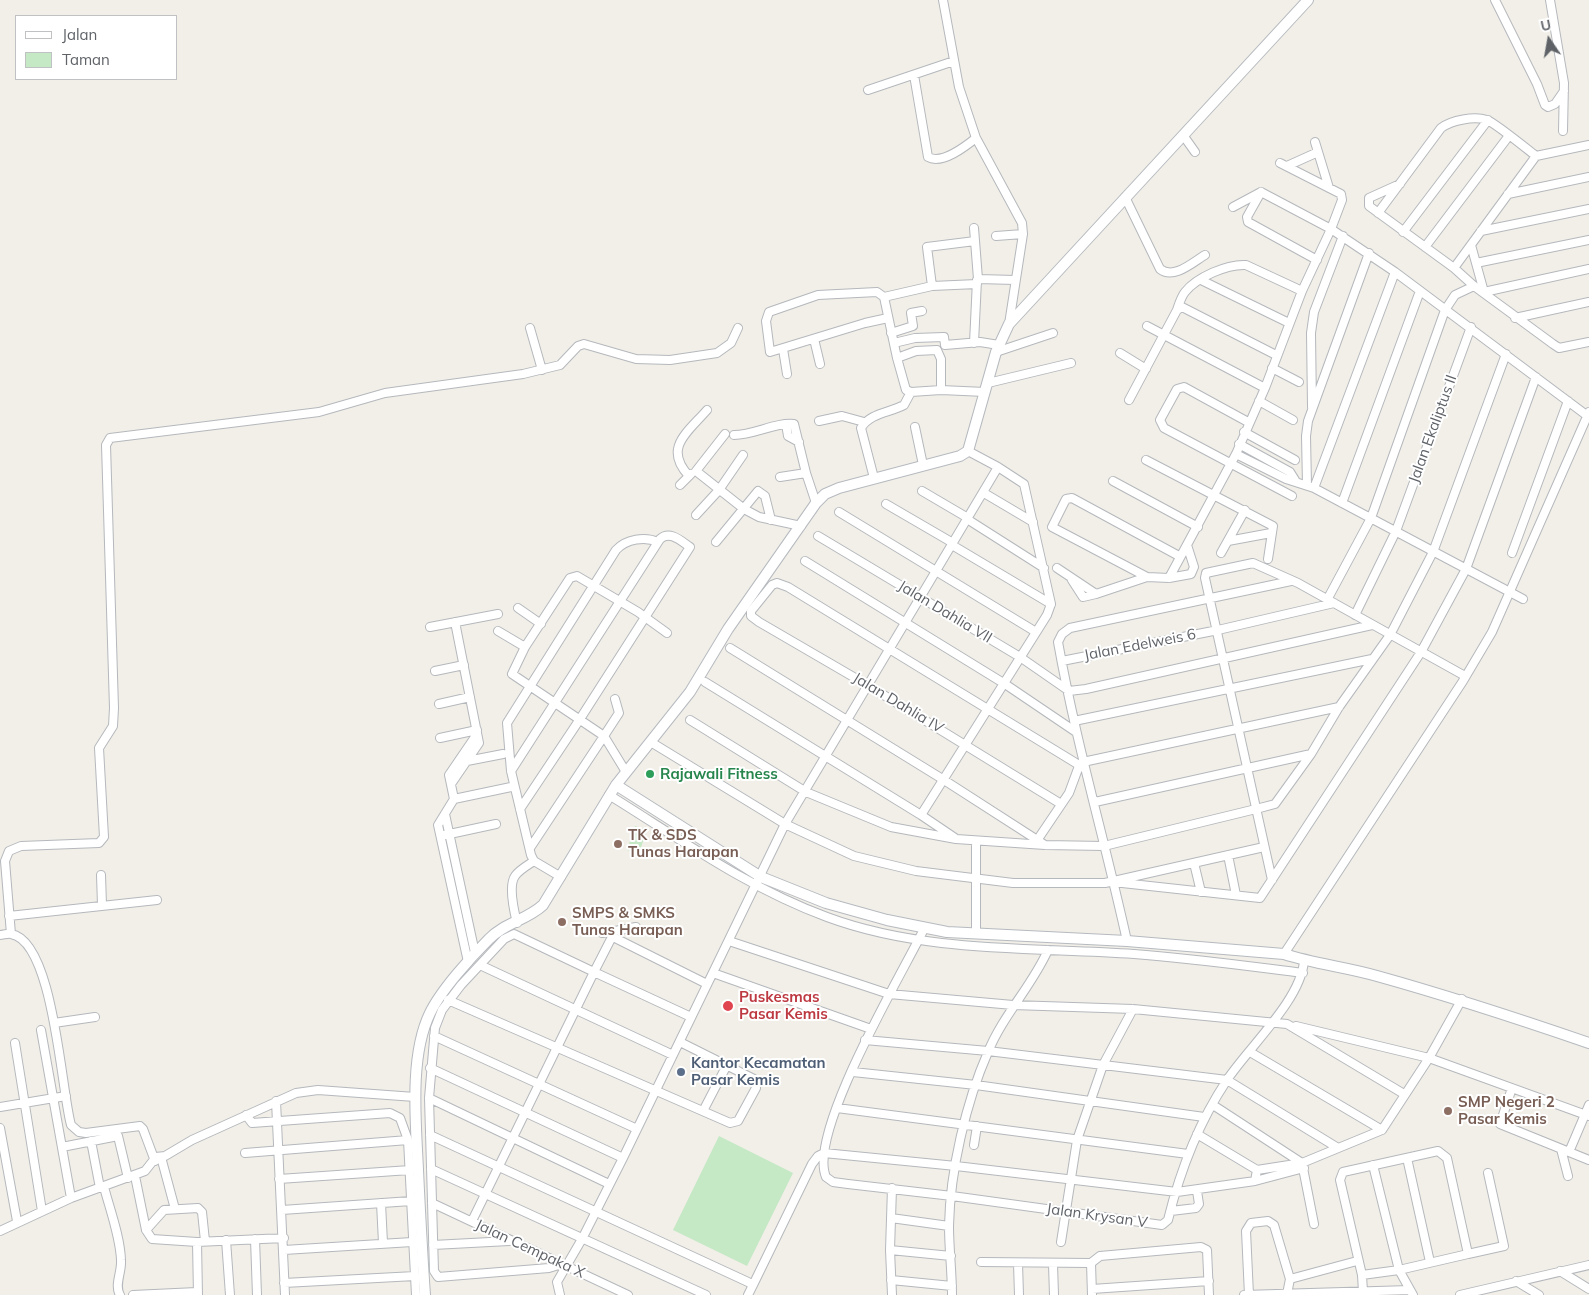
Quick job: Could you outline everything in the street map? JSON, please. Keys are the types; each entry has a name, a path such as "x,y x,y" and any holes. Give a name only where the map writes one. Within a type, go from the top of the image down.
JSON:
{"street":[{"path":"943,0 959,87 976,138 1018,213 1023,234 1009,324 998,349 986,388 972,453"},
{"path":"1009,324 1124,197 1184,135 1308,0"},
{"path":"1495,0 1537,84 1545,105 1548,107 1555,104 1564,91"},
{"path":"1550,0 1562,62 1564,91 1563,131"},
{"path":"868,90 954,61"},
{"path":"914,75 928,157 937,159 959,150 976,138"},
{"path":"1378,213 1445,124 1458,120 1488,120 1508,137 1536,156"},
{"path":"1403,232 1488,120"},
{"path":"1184,135 1195,152"},
{"path":"1425,247 1508,137"},
{"path":"1315,142 1329,188"},
{"path":"1454,268 1536,156 1588,145 1589,154"},
{"path":"1169,578 1179,556 1198,527 1236,454 1248,422 1265,388 1276,354 1302,290 1318,260 1342,198 1341,194 1283,165 1318,152"},
{"path":"1508,194 1589,177"},
{"path":"1400,184 1369,198 1368,206 1454,268 1515,318 1559,348 1589,342"},
{"path":"1261,192 1331,229 1369,253 1588,414 1492,632 1284,954"},
{"path":"1233,207 1261,192"},
{"path":"1261,192 1247,217 1249,224 1318,260"},
{"path":"1124,197 1160,269 1164,272 1175,272 1205,255"},
{"path":"1481,231 1589,209"},
{"path":"974,228 977,281 974,343"},
{"path":"996,236 1023,234"},
{"path":"1312,411 1312,333 1314,312 1343,236"},
{"path":"1476,263 1589,240"},
{"path":"932,286 926,247 975,241"},
{"path":"1471,245 1484,292"},
{"path":"1311,486 1306,436 1312,411 1369,253"},
{"path":"1129,400 1164,336 1185,292 1201,280 1229,267 1246,265 1302,290"},
{"path":"1484,292 1589,269"},
{"path":"1311,486 1395,272"},
{"path":"884,297 932,286 977,281 1015,280"},
{"path":"1201,280 1289,324"},
{"path":"1331,602 1371,518 1445,310 1455,295 1474,286"},
{"path":"1342,502 1420,291"},
{"path":"888,318 864,323 770,352 766,318 773,310 800,299 834,293 877,292 884,297 904,387 911,392 986,388 1071,363"},
{"path":"1515,318 1589,302"},
{"path":"1177,310 1184,308 1276,354"},
{"path":"915,338 911,313 922,311"},
{"path":"892,333 913,326"},
{"path":"1147,326 1265,388"},
{"name":"Jalan Ekaliptus II","path":"1355,615 1396,531 1471,327"},
{"path":"530,328 542,370"},
{"path":"11,934 5,861 9,851 21,846 99,843 104,837 99,748 114,726 106,445 108,439 117,435 319,412 386,392 523,374 563,363 578,346 584,344 623,356 648,361 708,355 727,347 738,328"},
{"path":"894,343 915,338 944,337 945,345 974,343 998,349 1054,333"},
{"path":"1553,344 1589,336"},
{"path":"814,339 820,364"},
{"path":"783,349 787,374"},
{"path":"897,358 916,351 937,350 941,359 941,390"},
{"path":"1120,353 1146,369"},
{"path":"690,720 806,792 891,827 956,840 1104,846 1275,804 1311,754 1339,707 1372,658 1390,635 1433,552 1506,354"},
{"path":"1272,368 1299,382"},
{"path":"654,744 785,824 854,856 883,865 976,880 1065,885 1113,882 1260,898 1421,652 1466,569 1536,377"},
{"path":"1248,422 1184,386 1177,390 1160,420 1164,428 1292,496"},
{"path":"819,420 842,416 864,422 904,405 911,392"},
{"path":"1259,401 1293,420"},
{"path":"1512,553 1568,401"},
{"path":"689,476 678,462 678,446 707,410"},
{"path":"864,422 861,428 862,436 874,478"},
{"path":"680,485 696,471 729,435 749,435 786,424 796,425 806,473 816,503"},
{"path":"915,427 923,466"},
{"path":"1244,432 1295,460"},
{"path":"1240,444 1290,472 1295,480"},
{"path":"425,1295 416,1222 414,1097 422,1040 430,1012 475,953 494,934 534,914 543,906 562,878 609,795 690,692 728,629 816,503 825,494 839,488 972,453 1024,484 1051,604 1047,615 1005,684 987,709 922,815"},
{"path":"1236,454 1286,479 1311,486 1523,599"},
{"path":"696,516 719,490 742,455"},
{"path":"1146,460 1273,526 1268,559"},
{"path":"1266,469 1270,460"},
{"path":"560,1295 556,1282 563,1265 582,1239 623,1158 759,882 785,824 806,792 998,467"},
{"path":"696,471 744,509 759,518 800,526"},
{"path":"780,477 806,473"},
{"path":"1113,481 1198,527"},
{"path":"922,491 1044,568"},
{"path":"716,542 757,492 760,492 766,499 772,520"},
{"path":"984,493 1033,522"},
{"path":"1148,577 1052,527 1066,499 1072,498 1179,556"},
{"path":"886,504 1051,604"},
{"path":"1221,553 1245,510"},
{"path":"839,512 1036,632"},
{"path":"1228,541 1271,533"},
{"path":"511,771 556,704 658,542 669,534 690,547 520,809"},
{"name":"Jalan Dahlia VII","path":"818,536 1020,657 1069,691"},
{"path":"562,878 534,861 511,771 507,723 621,544 640,539 658,542"},
{"path":"1057,568 1069,576 1083,597 1148,577 1169,578 1189,575 1193,572 1194,567 1187,545"},
{"path":"805,561 1005,684 1076,732"},
{"path":"1272,880 1205,578 1209,571 1253,563 1298,583 1465,676"},
{"path":"626,772 604,736 512,674 525,647 572,576 577,576 595,586 668,633"},
{"path":"1134,954 1113,882 1095,802 1082,765 1058,642 1062,634 1070,628 1211,600 1291,581"},
{"name":"Jalan Dahlia IV","path":"890,650 788,587 775,583 751,611 754,618 966,744 1061,804"},
{"name":"Jalan Edelweis 6","path":"1062,661 1218,630 1331,602"},
{"path":"518,608 541,624"},
{"path":"430,627 498,614"},
{"path":"451,784 479,743 456,622"},
{"path":"1069,691 1086,689 1372,624"},
{"path":"498,631 525,647"},
{"path":"730,648 944,780 1045,845"},
{"path":"890,650 1082,765 1239,728 1339,707"},
{"path":"1074,721 1158,705 1230,687 1372,658"},
{"path":"435,671 464,665"},
{"path":"705,682 922,815 956,840"},
{"path":"439,704 470,698"},
{"path":"530,848 619,713 615,698"},
{"path":"440,738 477,732"},
{"path":"468,962 438,825 454,799 449,776 477,732"},
{"path":"466,761 504,754"},
{"path":"1095,802 1311,754"},
{"path":"1038,839 1069,793 1082,765"},
{"path":"616,785 759,882 826,903 924,929 976,934 1130,941 1284,954 1364,972 1462,999 1589,1043"},
{"path":"454,799 511,787"},
{"path":"609,795 759,882 826,917 890,935 919,940 1048,950 1134,954 1303,973 1304,960"},
{"path":"445,814 475,953"},
{"path":"441,836 496,824"},
{"path":"976,842 976,934"},
{"path":"1113,882 1264,847"},
{"path":"1228,855 1236,896"},
{"path":"517,923 512,905 514,876 534,861"},
{"path":"1194,862 1201,892"},
{"path":"102,875 102,905"},
{"path":"9,916 158,900"},
{"path":"602,933 614,934 636,927"},
{"path":"824,1153 828,1128 865,1040 924,929"},
{"path":"0,935 11,934 27,945 42,971 54,1023 70,1119 75,1130 86,1133 137,1126 142,1127 158,1159 175,1209"},
{"path":"563,1265 549,1268 438,1277 434,1271 429,1098 430,1068 439,1015 448,1000 504,938 514,934 691,1018"},
{"path":"472,1221 538,1084 614,934"},
{"path":"614,934 708,984"},
{"path":"729,941 889,994 1013,1005 1133,1009 1287,1024 1429,1058 1587,1115"},
{"path":"952,1295 949,1226 956,1166 965,1124 988,1051 1013,1005 1043,962 1048,950"},
{"path":"480,965 576,1008 673,1055"},
{"path":"714,973 871,1029"},
{"name":"Jalan Krysan V","path":"824,1153 824,1173 830,1181 1162,1225 1167,1223 1188,1154 1204,1117 1227,1080 1271,1023 1303,973"},
{"path":"748,1295 812,1164 816,1158 824,1153 956,1166 1177,1192 1198,1191 1255,1181 1303,1165 1382,1130 1429,1058 1462,999"},
{"path":"448,1000 730,1123 738,1122 755,1090 756,1084 753,1078 680,1042"},
{"path":"1061,1242 1077,1140 1089,1100 1103,1065 1133,1009"},
{"path":"54,1023 96,1017"},
{"path":"1287,1024 1404,1094"},
{"path":"41,1030 71,1198"},
{"path":"434,1036 637,1129"},
{"path":"865,1040 988,1051 1227,1080 1338,1148"},
{"path":"16,1043 42,1211"},
{"path":"1250,1052 1382,1130"},
{"path":"703,1111 727,1065"},
{"path":"430,1068 623,1158"},
{"path":"852,1072 976,1085 1204,1117"},
{"path":"1512,1088 1500,1124 1589,1160"},
{"path":"0,1231 17,1221 71,1198 145,1171 158,1159 276,1101 311,1090 414,1097"},
{"path":"0,1108 66,1096"},
{"path":"429,1098 609,1184"},
{"path":"276,1101 284,1238 285,1295"},
{"path":"1213,1105 1303,1165 1314,1224"},
{"path":"1569,1152 1587,1115 1589,1105"},
{"path":"837,1108 1188,1154"},
{"path":"246,1115 252,1123 390,1113 400,1118 408,1140 411,1201 416,1222 412,1242 416,1295"},
{"path":"974,1145 977,1126"},
{"path":"0,1128 17,1221"},
{"path":"111,1129 116,1131 118,1136 146,1230 152,1239 201,1241 284,1238"},
{"path":"1197,1134 1257,1170 1303,1165"},
{"path":"430,1135 753,1285"},
{"path":"62,1147 118,1136"},
{"path":"245,1153 408,1140"},
{"path":"91,1141 121,1256 121,1272 117,1289 120,1295"},
{"path":"1561,1148 1568,1176"},
{"path":"1363,1292 1362,1275 1357,1260 1340,1177 1346,1170 1438,1150 1447,1158 1468,1254"},
{"path":"1408,1158 1430,1262"},
{"path":"1244,1295 1411,1292 1399,1270 1373,1165"},
{"path":"431,1169 706,1295"},
{"path":"280,1179 410,1170"},
{"path":"1255,1181 1257,1170"},
{"path":"1362,1275 1399,1270 1504,1246 1488,1173"},
{"path":"892,1188 890,1250 892,1295"},
{"path":"1171,1211 1196,1208 1199,1204 1198,1191"},
{"path":"282,1210 411,1201"},
{"path":"381,1203 383,1243"},
{"name":"Jalan Cempaka X","path":"432,1203 628,1295"},
{"path":"133,1295 198,1293 201,1209 162,1211 146,1230"},
{"path":"891,1218 949,1226"},
{"path":"1249,1295 1246,1231 1251,1223 1268,1221 1274,1225 1290,1279 1287,1294"},
{"path":"255,1239 257,1295"},
{"path":"226,1240 230,1295"},
{"path":"433,1245 512,1241"},
{"path":"284,1250 412,1242"},
{"path":"981,1262 987,1260 1018,1263 1091,1263 1100,1256 1201,1247 1207,1250 1209,1295"},
{"path":"890,1250 951,1256"},
{"path":"1290,1279 1357,1260"},
{"path":"1018,1263 1019,1295"},
{"path":"1091,1263 1092,1292 1209,1281"},
{"path":"1053,1264 1054,1295"},
{"path":"1460,1295 1589,1265"},
{"path":"1560,1271 1589,1288"},
{"path":"284,1283 415,1276"},
{"path":"892,1280 952,1286"},
{"path":"1516,1281 1539,1295"},
{"path":"1477,1290 1486,1295"}],"green space":[{"path":"635,826 647,830 639,853 627,850"},
{"path":"719,1136 793,1173 747,1266 673,1230"}],"place":[{"name":"Rajawali Fitness","path":"650,774"},
{"name":"TK & SDS Tunas Harapan","path":"618,844"},
{"name":"SMPS & SMKS Tunas Harapan","path":"562,922"},
{"name":"Puskesmas Pasar Kemis","path":"728,1006"},
{"name":"Kantor Kecamatan Pasar Kemis","path":"681,1072"},
{"name":"SMP Negeri 2 Pasar Kemis","path":"1448,1111"}]}
